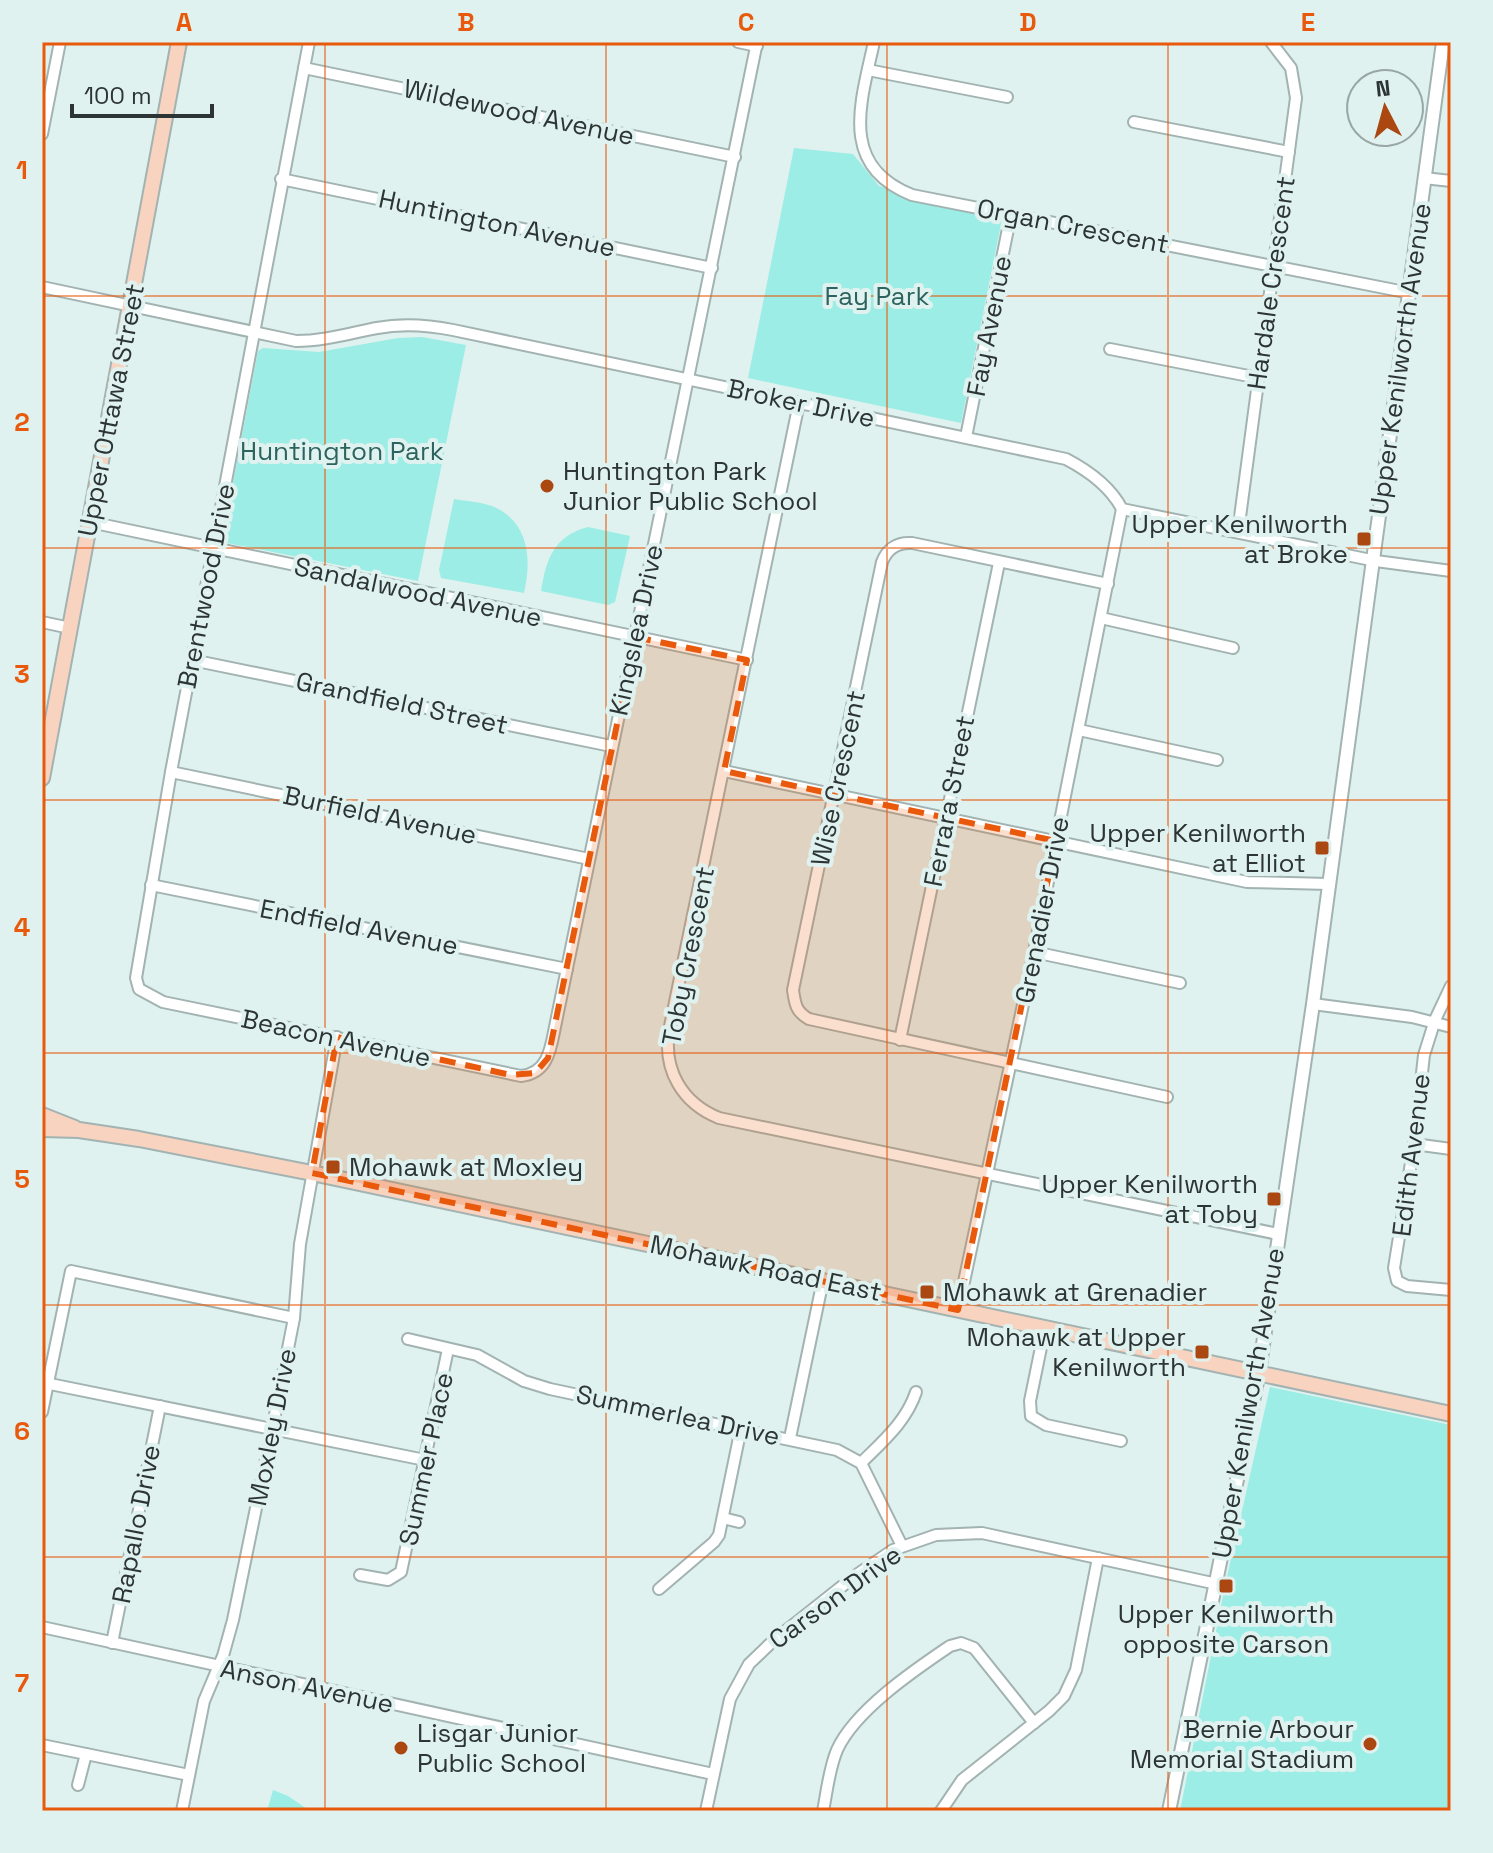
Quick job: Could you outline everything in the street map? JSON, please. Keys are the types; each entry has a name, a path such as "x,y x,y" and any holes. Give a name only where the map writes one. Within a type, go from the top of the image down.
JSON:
{"main road":[{"name":"Upper Ottawa Street","path":"42,778 45,741 70,628 179,42"},
{"name":"Mohawk Road East","path":"42,1115 79,1130"},
{"name":"Mohawk Road East","path":"42,1129 79,1130 312,1173 1451,1414"}],"street":[{"path":"42,134 60,42"},
{"name":"Brentwood Drive","path":"139,989 135,970 309,42"},
{"path":"738,42 757,44"},
{"name":"Organ Crescent","path":"874,42 859,120 861,145 876,173 896,188 912,195 1410,293"},
{"name":"Hardale Crescent","path":"1238,532 1296,98 1295,77 1286,58 1271,42"},
{"name":"Upper Kenilworth Avenue","path":"1169,1811 1259,1372 1313,1004 1443,42"},
{"name":"Kingslea Drive","path":"536,1073 549,1055 757,44"},
{"name":"Wildewood Avenue","path":"304,68 735,157"},
{"path":"868,70 1007,97"},
{"path":"1134,122 1289,152"},
{"path":"1424,178 1451,181"},
{"name":"Huntington Avenue","path":"281,179 712,268"},
{"name":"Fay Avenue","path":"966,437 1011,214"},
{"name":"Broker Drive","path":"42,287 289,340 333,339 379,327 423,325 689,379 1066,459 1087,470 1104,485 1122,509"},
{"path":"1110,349 1259,378"},
{"name":"Toby Crescent","path":"799,403 668,1043 670,1065 682,1090 703,1111 719,1118 1278,1234"},
{"path":"1122,509 1374,560 1451,571"},
{"name":"Grenadier Drive","path":"958,1310 1034,952 1122,509"},
{"name":"Sandalwood Avenue","path":"90,522 747,660"},
{"name":"Wise Crescent","path":"1108,584 912,543 900,544 888,551 882,562 793,990 800,1014 809,1019 1167,1097"},
{"name":"Ferrara Street","path":"900,1040 999,563"},
{"path":"1101,618 1233,648"},
{"path":"42,622 70,628"},
{"name":"Grandfield Street","path":"192,660 611,746"},
{"path":"1079,730 1217,760"},
{"path":"724,771 1247,882 1329,884"},
{"name":"Burfield Avenue","path":"171,772 589,859"},
{"name":"Endfield Avenue","path":"151,885 567,969"},
{"path":"1034,952 1180,983"},
{"name":"Edith Avenue","path":"1451,986 1424,1055 1414,1144 1394,1268 1397,1281 1407,1286 1451,1290"},
{"name":"Beacon Avenue","path":"139,989 163,1002 511,1075 536,1073"},
{"path":"1313,1004 1451,1027"},
{"name":"Moxley Drive","path":"182,1811 204,1701 233,1620 272,1430 294,1318 300,1244 337,1037"},
{"path":"1414,1144 1451,1149"},
{"path":"42,1412 71,1271 294,1318"},
{"path":"790,1438 823,1280"},
{"path":"1045,1328 1030,1401 1031,1416 1046,1425 1121,1441"},
{"name":"Summerlea Drive","path":"408,1339 477,1355 524,1381 550,1389 824,1445 861,1463"},
{"name":"Summer Place","path":"360,1575 388,1580 401,1572 448,1349"},
{"path":"50,1384 425,1460"},
{"path":"902,1546 861,1463 901,1421 910,1409 916,1392"},
{"name":"Rapallo Drive","path":"112,1643 160,1406"},
{"path":"659,1589 714,1542 721,1532 741,1428"},
{"path":"723,1518 739,1522"},
{"name":"Carson Drive","path":"706,1811 730,1699 749,1664 855,1576 902,1546 936,1535 982,1533 1217,1584"},
{"path":"941,1811 962,1780 1034,1723 1060,1700 1070,1685 1076,1670 1098,1558"},
{"name":"Anson Avenue","path":"42,1627 713,1774"},
{"path":"823,1811 833,1762 848,1730 883,1697 950,1646 961,1643 974,1648 1034,1723"},
{"path":"42,1745 189,1775"},
{"path":"78,1785 86,1754"}],"highlighted area":[{"path":"635,637 747,660 724,771 1056,841 958,1310 312,1173 337,1037 511,1075 535,1073 548,1058"}],"green space":[{"name":"Fay Park","path":"794,148 853,154 879,186 1002,219 961,423 748,378"},
{"name":"Huntington Park","path":"422,337 466,345 418,581 227,543 223,536 258,351 263,348 319,352 398,338"},
{"path":"454,499 492,506 514,521 525,542 527,554 524,593 441,578 439,570"},
{"path":"588,527 630,536 615,602 608,605 541,591 554,550 567,536"},
{"path":"1270,1387 1451,1425 1451,1811 1180,1811 1226,1581"},
{"path":"273,1790 288,1796 310,1811 267,1811"}],"place":[{"name":"Huntington Park Junior Public School","path":"547,486"},
{"name":"Upper Kenilworth at Broke","path":"1364,539"},
{"name":"Upper Kenilworth at Elliot","path":"1322,848"},
{"name":"Mohawk at Moxley","path":"333,1167"},
{"name":"Upper Kenilworth at Toby","path":"1274,1199"},
{"name":"Mohawk at Grenadier","path":"927,1292"},
{"name":"Mohawk at Upper Kenilworth","path":"1202,1352"},
{"name":"Upper Kenilworth opposite Carson","path":"1226,1586"},
{"name":"Bernie Arbour Memorial Stadium","path":"1370,1744"},
{"name":"Lisgar Junior Public School","path":"401,1748"}]}
